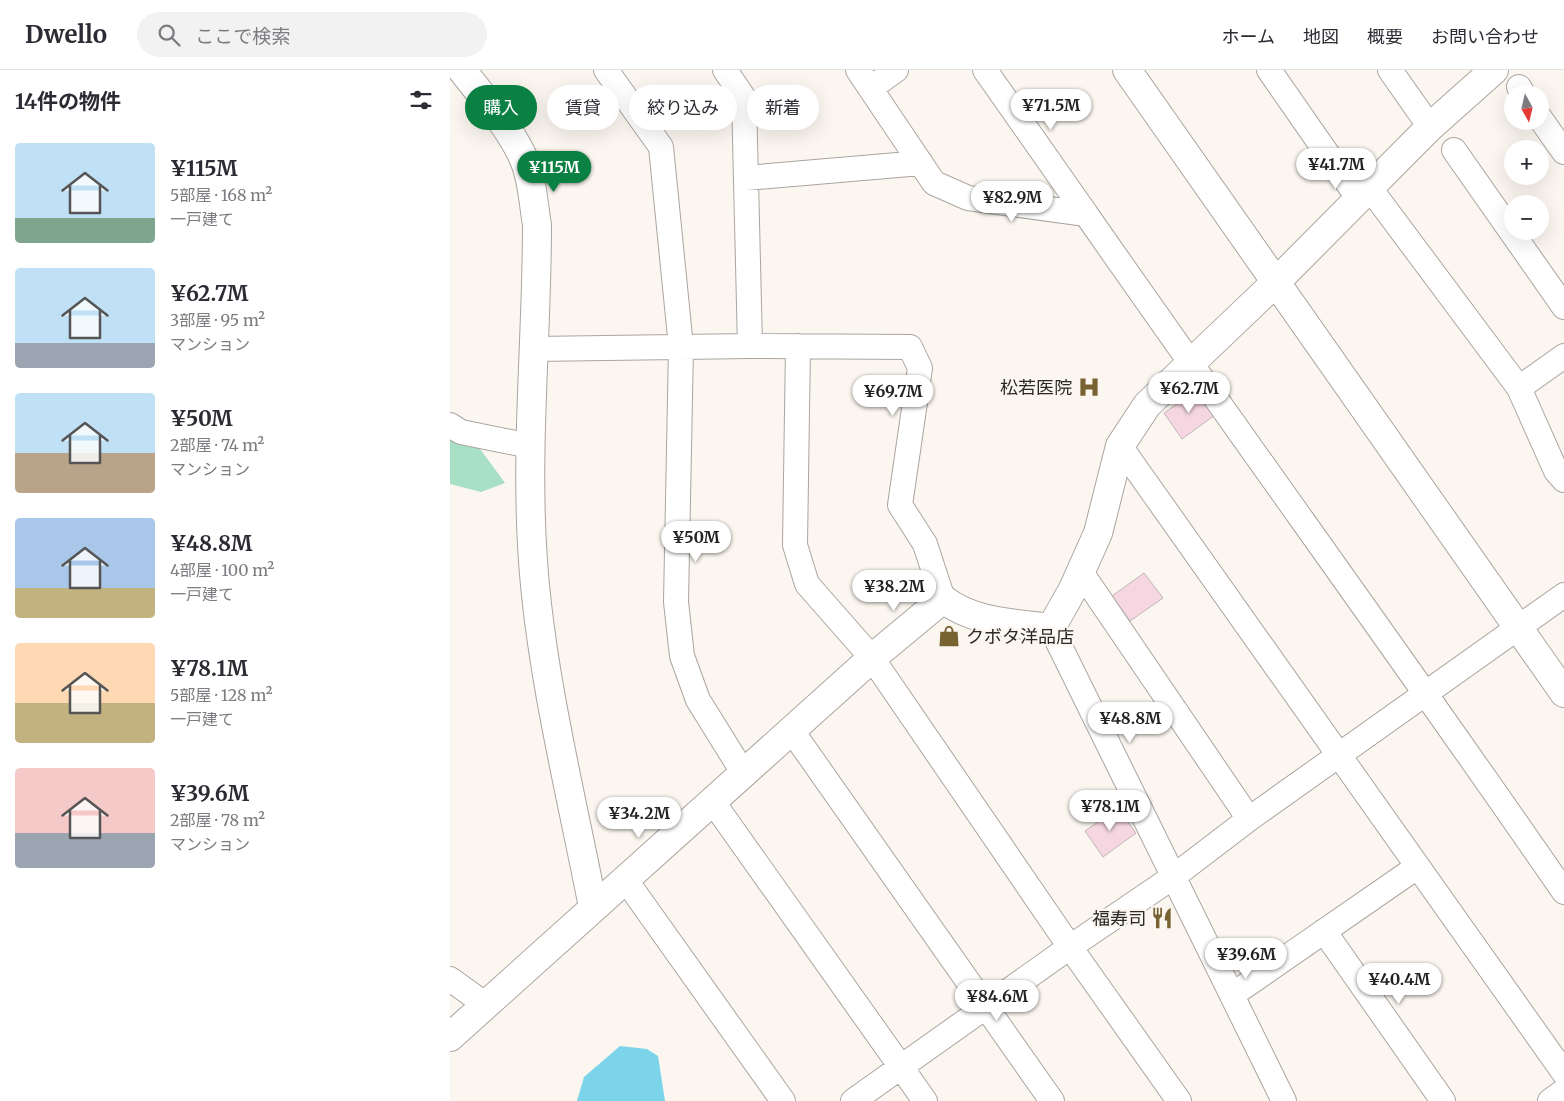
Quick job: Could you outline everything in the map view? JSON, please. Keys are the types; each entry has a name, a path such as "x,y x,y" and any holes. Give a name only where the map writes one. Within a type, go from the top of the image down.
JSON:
{"street":[{"path":"450,79 463,70 507,129 522,154 532,188 537,225 530,446 533,563 548,672 593,907"},
{"path":"606,70 661,146 681,347 676,602 682,656 698,700 744,774"},
{"path":"725,70 744,98 750,346"},
{"path":"896,70 865,79 934,183 968,198 1086,214"},
{"path":"985,70 1189,362 1427,693 1564,892"},
{"path":"1127,70 1564,693"},
{"path":"1269,70 1519,388 1557,458 1564,480"},
{"path":"1390,70 1430,127"},
{"path":"1051,628 1081,572 1098,533 1120,446 1147,405 1189,362 1275,283 1430,127 1494,70"},
{"path":"1548,130 1564,152"},
{"path":"1454,150 1564,307"},
{"path":"746,178 921,163"},
{"path":"534,349 750,346 910,348 920,368 900,505 925,544 943,599 968,614 990,620 1051,628"},
{"path":"798,346 795,545 807,584 872,658 1070,947 1179,1101"},
{"path":"1519,388 1564,356"},
{"path":"450,425 461,432 530,446"},
{"path":"1120,446 1338,757 1564,1072"},
{"path":"1081,572 1249,819"},
{"path":"853,1101 1070,947 1173,877 1249,819 1564,595"},
{"path":"450,1036 872,658 943,599"},
{"path":"1051,628 1284,1101"},
{"path":"792,731 1052,1101"},
{"path":"713,802 925,1101"},
{"path":"1232,995 1417,867"},
{"path":"625,880 783,1101"},
{"path":"1324,931 1443,1101"},
{"path":"450,979 486,1005"},
{"path":"1550,1101 1564,1091"}],"green space":[{"path":"450,429 472,438 505,483 481,492 450,484"}],"water":[{"path":"620,1046 647,1049 658,1056 665,1101 577,1101 584,1077"}],"building":[{"path":"1197,390 1215,415 1182,439 1164,413"},
{"path":"1144,573 1163,598 1130,621 1112,596"},
{"path":"1118,808 1136,833 1103,857 1085,831"}],"place":[{"name":"松若医院","path":"1089,387"},
{"name":"クボタ洋品店","path":"949,636"},
{"name":"福寿司","path":"1162,918"}]}
